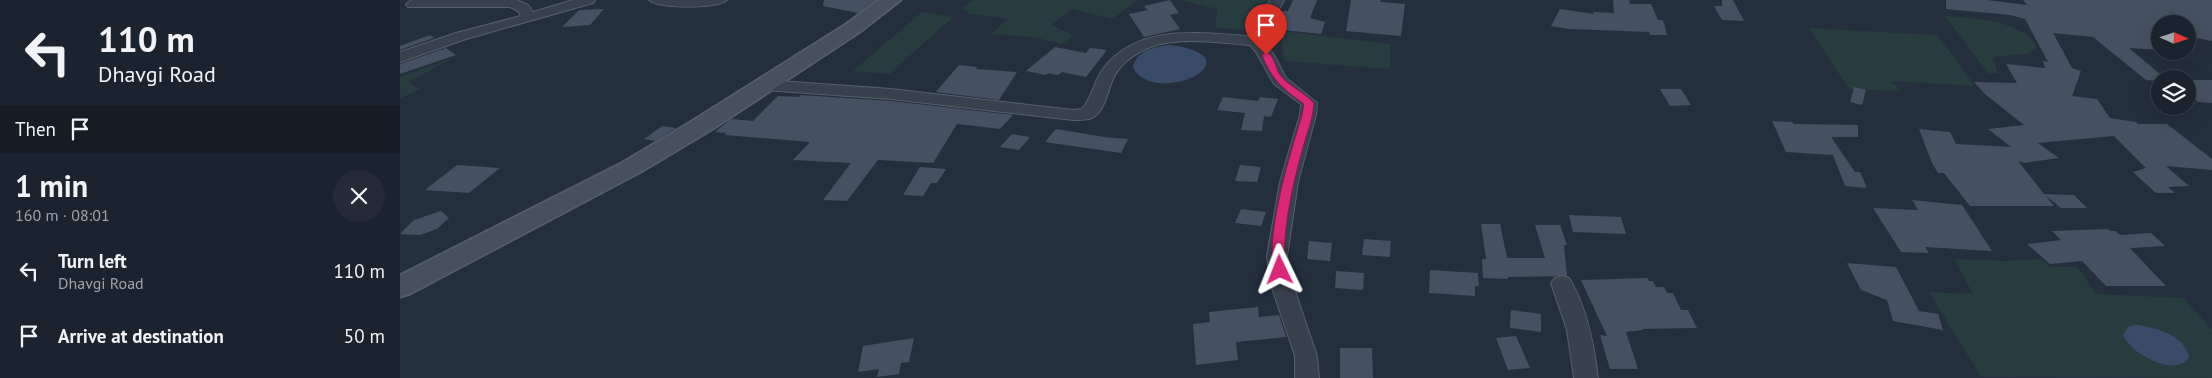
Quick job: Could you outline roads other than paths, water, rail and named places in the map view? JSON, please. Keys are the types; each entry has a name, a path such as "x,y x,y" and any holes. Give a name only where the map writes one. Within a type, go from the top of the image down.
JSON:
{"street":[{"path":"400,58 462,36 588,0"},
{"path":"656,0 692,3 720,0"},
{"path":"400,287 576,198 632,167 704,124 853,28 892,0"},
{"path":"1254,41 1277,0"},
{"path":"400,13 416,2 512,3 523,8 530,18"},
{"path":"764,85 900,95 1073,115 1087,114 1093,108 1108,72 1129,49 1154,41 1179,38 1254,41 1263,47 1274,72 1282,83 1309,103 1308,115 1289,182 1277,256 1282,285 1306,356 1307,378"},
{"path":"1562,283 1572,304 1584,349 1586,378"}],"water":[{"path":"1169,45 1184,47 1199,53 1207,62 1205,67 1191,78 1172,83 1152,82 1144,79 1137,73 1133,66 1139,56 1153,48"},
{"path":"2136,325 2152,328 2176,338 2187,350 2189,358 2182,363 2173,365 2153,361 2143,355 2127,342 2123,335 2129,326"}]}
